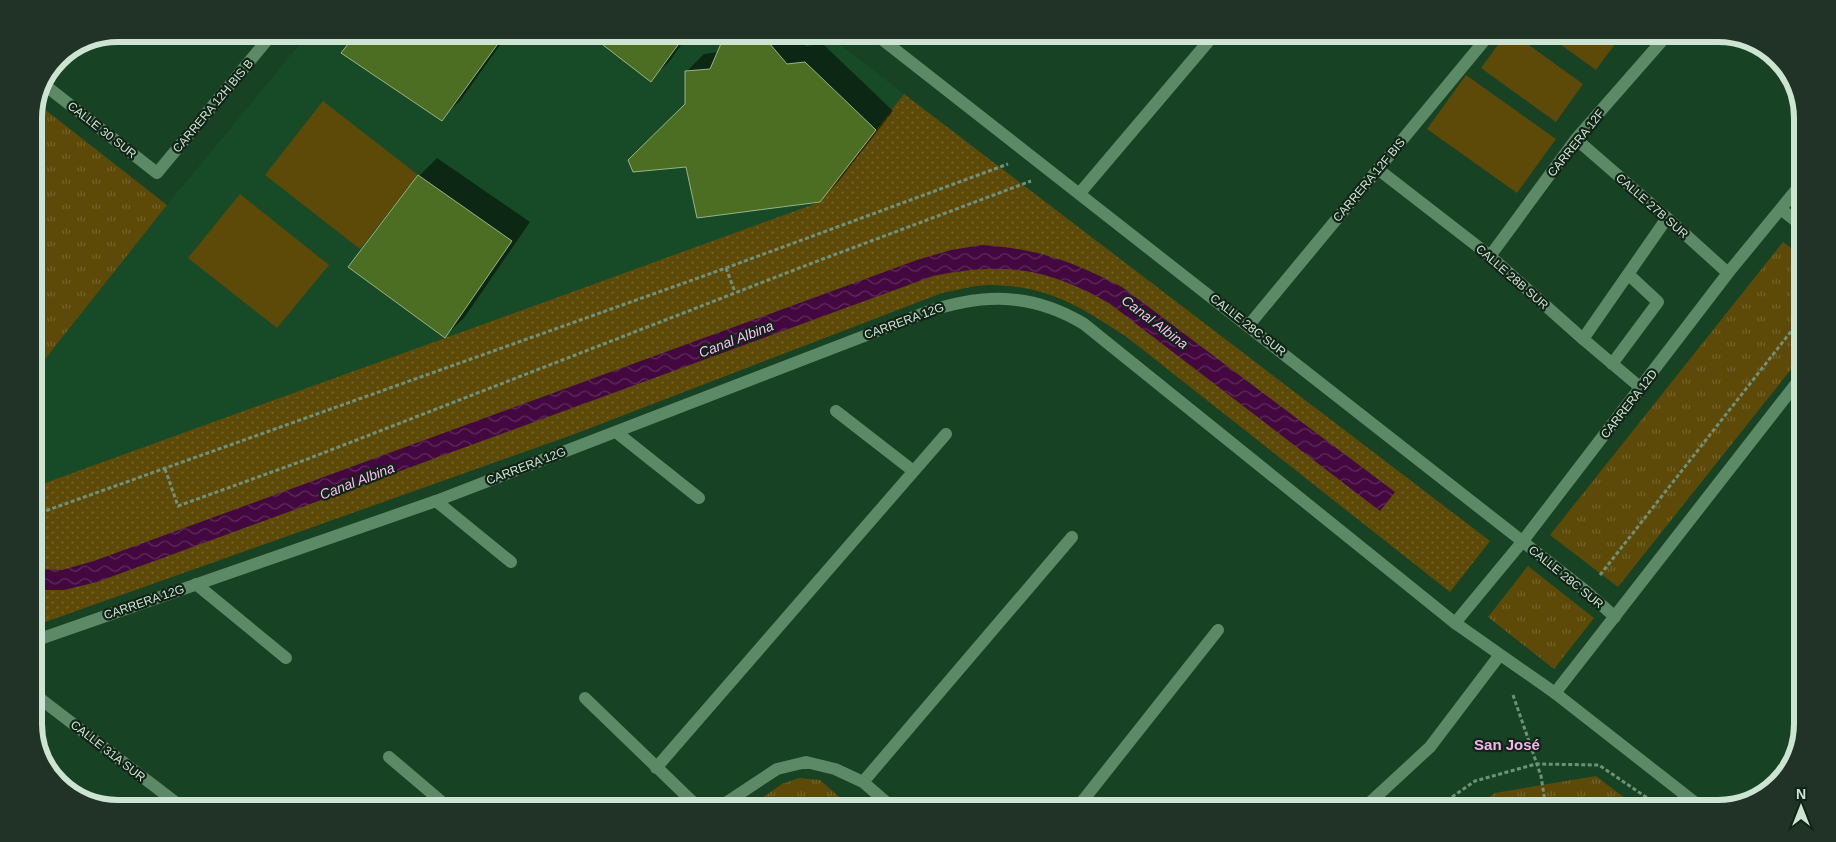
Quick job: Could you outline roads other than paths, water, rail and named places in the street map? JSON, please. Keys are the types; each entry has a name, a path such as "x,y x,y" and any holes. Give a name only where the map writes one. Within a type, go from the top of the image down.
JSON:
{"street":[{"name":"CARRERA 12H BIS B","path":"157,173 266,42"},
{"name":"CALLE 28C SUR","path":"885,42 1249,325 1587,592 1615,617"},
{"path":"1079,194 1208,42"},
{"name":"CARRERA 12F BIS","path":"1249,325 1483,42"},
{"name":"CARRERA 12F","path":"1490,256 1576,139 1656,42"},
{"name":"CALLE 30 SUR","path":"49,88 157,173"},
{"name":"CALLE 27B SUR","path":"1576,139 1728,273"},
{"name":"CALLE 28B SUR","path":"1379,170 1490,256 1583,339 1642,388"},
{"name":"CARRERA 12D","path":"1455,623 1522,542 1642,388 1728,273 1793,195"},
{"path":"1782,210 1793,219"},
{"path":"1583,339 1667,218"},
{"path":"1612,364 1658,302 1628,274"},
{"name":"CARRERA 12G","path":"43,638 436,500 943,306 987,299 1017,299 1039,303 1062,310 1084,324 1455,623"},
{"path":"1555,693 1793,387"},
{"path":"836,411 912,470"},
{"path":"616,432 699,498"},
{"path":"656,768 912,470 946,434"},
{"path":"436,500 511,562"},
{"path":"863,782 1072,537"},
{"path":"196,584 286,658"},
{"path":"1455,623 1499,656 1555,693 1690,799"},
{"path":"1084,799 1218,630"},
{"path":"1374,799 1430,747 1499,656"},
{"path":"586,698 689,799"},
{"name":"CALLE 31A SUR","path":"43,701 171,799"},
{"path":"389,757 438,799"},
{"path":"732,799 777,769 806,762 834,769 863,782 883,799"}],"water":[{"name":"Canal Albina","path":"982,245 1038,253 1070,263 1122,287 1395,492 1380,511 1109,303 1086,291 1044,275 1003,269 981,269 933,276 97,582 64,590 43,590 43,569 62,570 94,561 917,260 951,250"}],"district":[{"name":"San José","path":"1507,745"}]}
